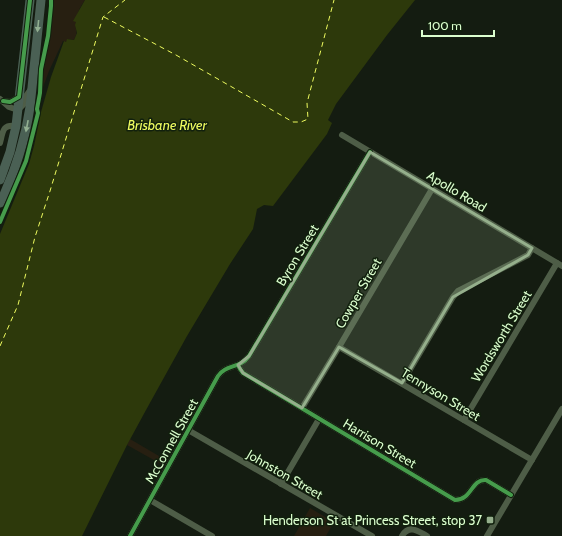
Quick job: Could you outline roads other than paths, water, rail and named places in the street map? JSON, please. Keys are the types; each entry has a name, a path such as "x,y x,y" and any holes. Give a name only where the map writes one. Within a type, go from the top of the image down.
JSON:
{"highway":[{"path":"0,180 10,152 16,126 30,0"},
{"path":"0,203 13,175 22,148 32,87 41,0"}],"street":[{"path":"2,100 8,106 13,108 22,107 26,96 32,87"},
{"path":"2,100 10,102 20,97"},
{"path":"0,143 6,127 9,125 16,126"},
{"name":"Apollo Road","path":"342,135 560,264"},
{"name":"Byron Street","path":"238,365 244,362 249,356 370,152"},
{"name":"Cowper Street","path":"302,408 432,189"},
{"path":"402,383 458,291 528,255 532,248"},
{"name":"Wordsworth Street","path":"464,420 560,264"},
{"name":"Tennyson Street","path":"339,347 532,460"},
{"name":"Harrison Street","path":"238,365 244,373 455,500 464,498 478,482 483,479 512,495"},
{"name":"McConnell Street","path":"130,536 221,373 224,370 238,365"},
{"path":"487,536 532,460 559,420 562,409"},
{"path":"281,484 319,419"},
{"name":"Johnston Street","path":"188,430 372,536"},
{"path":"150,500 212,536"},
{"path":"402,536 404,532 409,529 416,530 427,536"}],"water":[{"name":"Brisbane River","path":"85,0 415,0 336,104 328,120 332,123 327,134 273,206 264,205 257,209 253,229 230,264 187,336 127,445 82,536 0,536 0,234 29,164 41,112 51,77 64,41 66,42 67,39 74,40 77,33 75,25 76,22 73,21"}],"place":[{"name":"Henderson St at Princess Street, stop 37","path":"490,520"}]}
